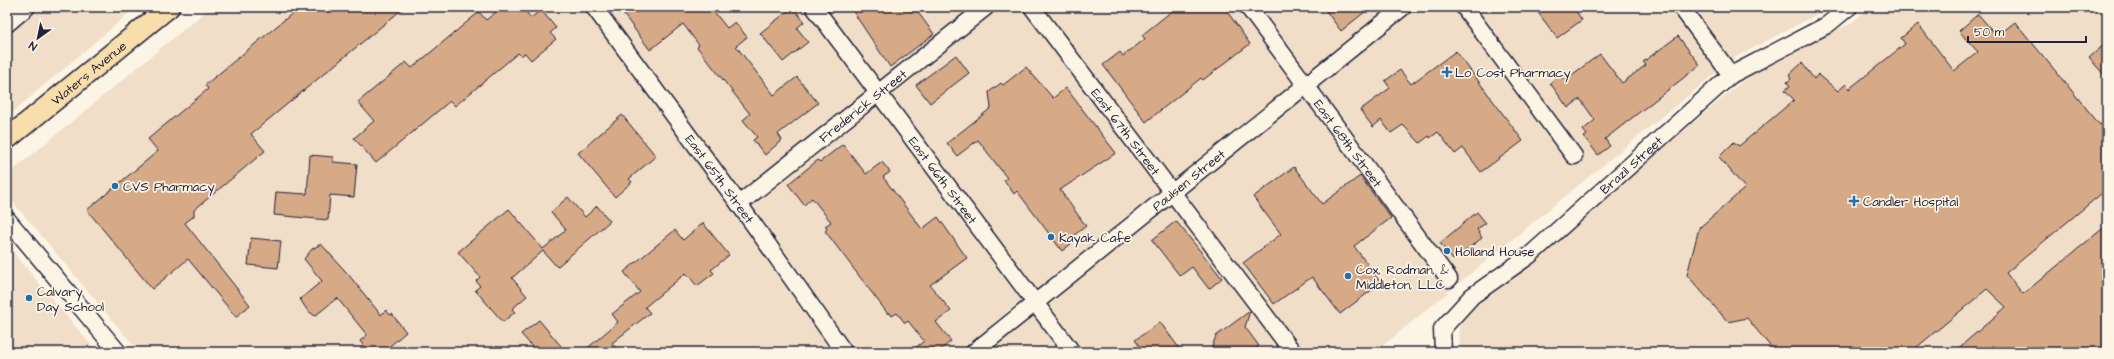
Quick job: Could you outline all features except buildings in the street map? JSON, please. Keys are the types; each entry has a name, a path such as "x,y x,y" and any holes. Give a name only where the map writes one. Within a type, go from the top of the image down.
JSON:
{"main road":[{"name":"Waters Avenue","path":"7,139 169,7"}],"street":[{"path":"7,24 27,7"},
{"name":"East 65th Street","path":"594,7 739,204 844,352"},
{"name":"East 66th Street","path":"814,7 1072,352"},
{"name":"Frederick Street","path":"739,204 986,7"},
{"name":"East 67th Street","path":"1032,7 1293,352"},
{"name":"East 68th Street","path":"1248,7 1449,279"},
{"name":"Paulsen Street","path":"974,352 1403,7"},
{"path":"1464,7 1574,156"},
{"path":"1681,7 1731,75"},
{"name":"Brazil Street","path":"1443,350 1442,329 1472,296 1530,255 1731,75 1827,25 1849,7"},
{"path":"7,219 118,352"}],"shaded area":[{"path":"7,7 136,7 7,117"},
{"path":"211,7 1831,7 1734,58 1375,352 139,352 7,195 7,175"},
{"name":"Candler Hospital","path":"1870,7 2107,7 2107,352 1460,352 1459,323 1474,307 1770,58 1850,24"},
{"name":"Calvary Day School","path":"7,245 97,352 7,352"}],"place":[{"name":"Lo Cost Pharmacy","path":"1447,72"},
{"name":"CVS Pharmacy","path":"115,186"},
{"name":"Candler Hospital","path":"1854,201"},
{"name":"Kayak Cafe","path":"1051,237"},
{"name":"Holland House","path":"1447,251"},
{"name":"Cox, Rodman, & Middleton, LLC","path":"1348,276"},
{"name":"Calvary Day School","path":"29,298"}]}
